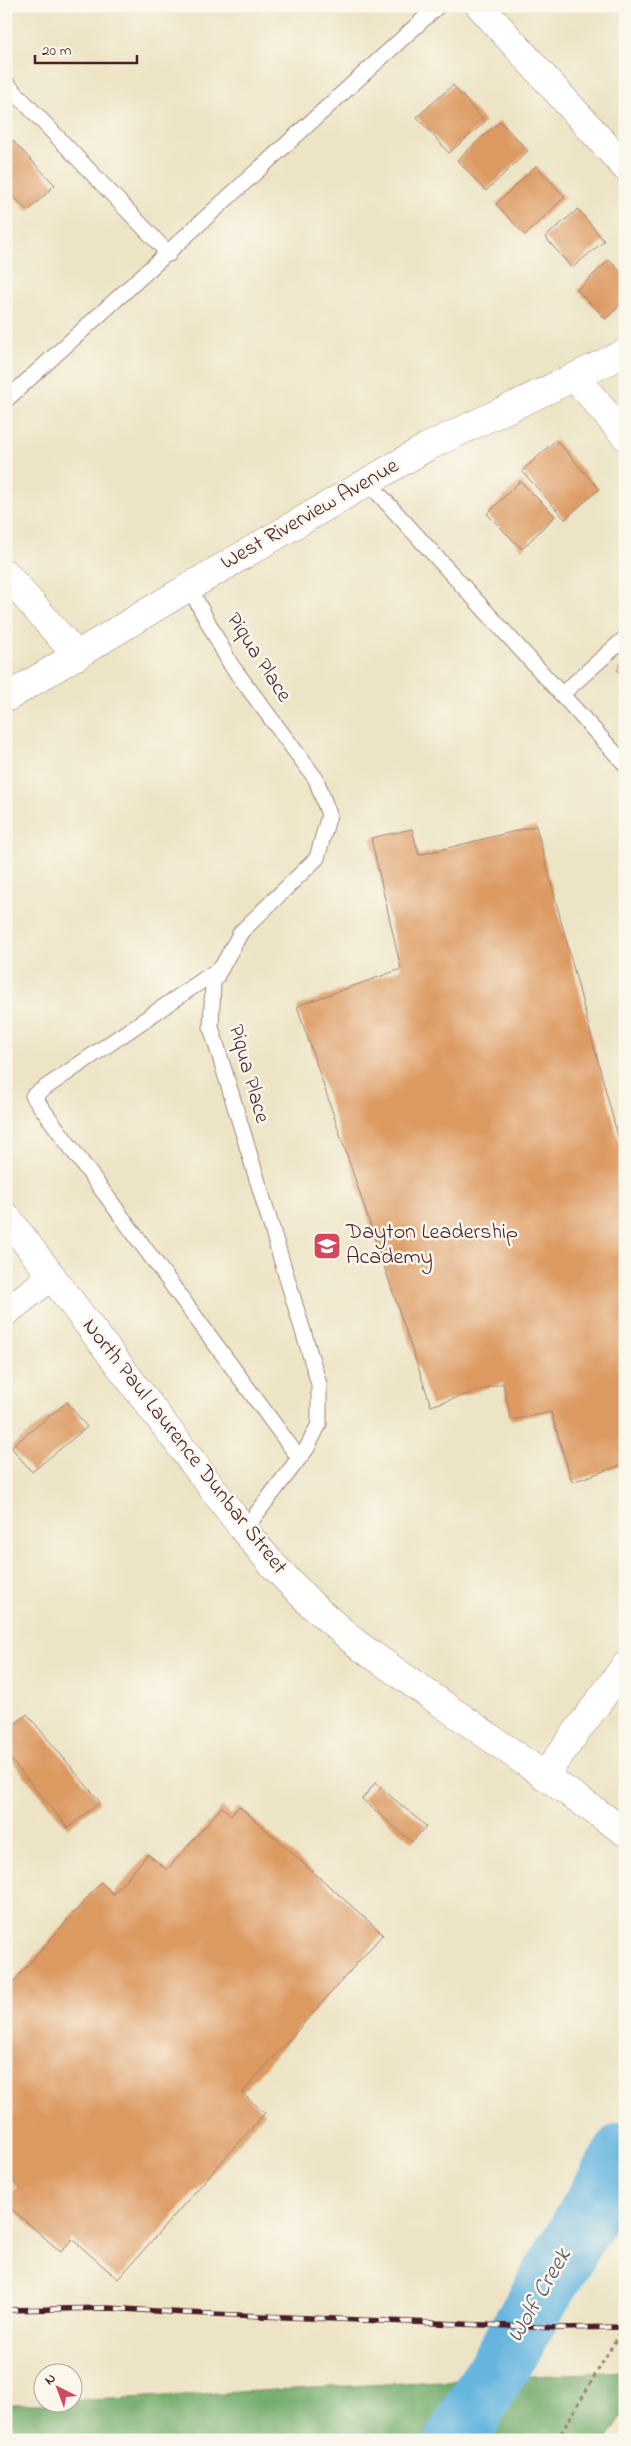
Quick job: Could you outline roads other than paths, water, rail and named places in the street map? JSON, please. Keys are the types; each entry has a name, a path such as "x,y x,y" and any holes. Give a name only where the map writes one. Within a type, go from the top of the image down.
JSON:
{"street":[{"path":"480,6 625,167"},
{"name":"West Riverview Avenue","path":"6,698 367,481 427,448 625,353"},
{"path":"575,377 625,436"},
{"path":"6,574 77,656"},
{"name":"North Paul Laurence Dunbar Street","path":"6,1216 244,1530 271,1563 313,1606 358,1645 625,1832"},
{"path":"6,1312 52,1276"},
{"path":"544,1776 625,1666"}],"lane":[{"path":"6,400 169,254 438,6"},
{"path":"6,84 169,254"},
{"path":"367,481 625,764"},
{"name":"Piqua Place","path":"188,587 231,664 316,779 329,815 317,858 241,932 213,983 211,1026 319,1384 319,1424 299,1458 244,1530"},
{"path":"562,694 625,638"},
{"path":"222,967 32,1096 299,1458"}],"waterway":[{"name":"Wolf Creek","path":"456,2440 625,2152"}],"railway":[{"path":"6,2310 109,2308 186,2313 559,2328 625,2327"}],"place":[{"name":"Dayton Leadership Academy","path":"327,1246"}]}
